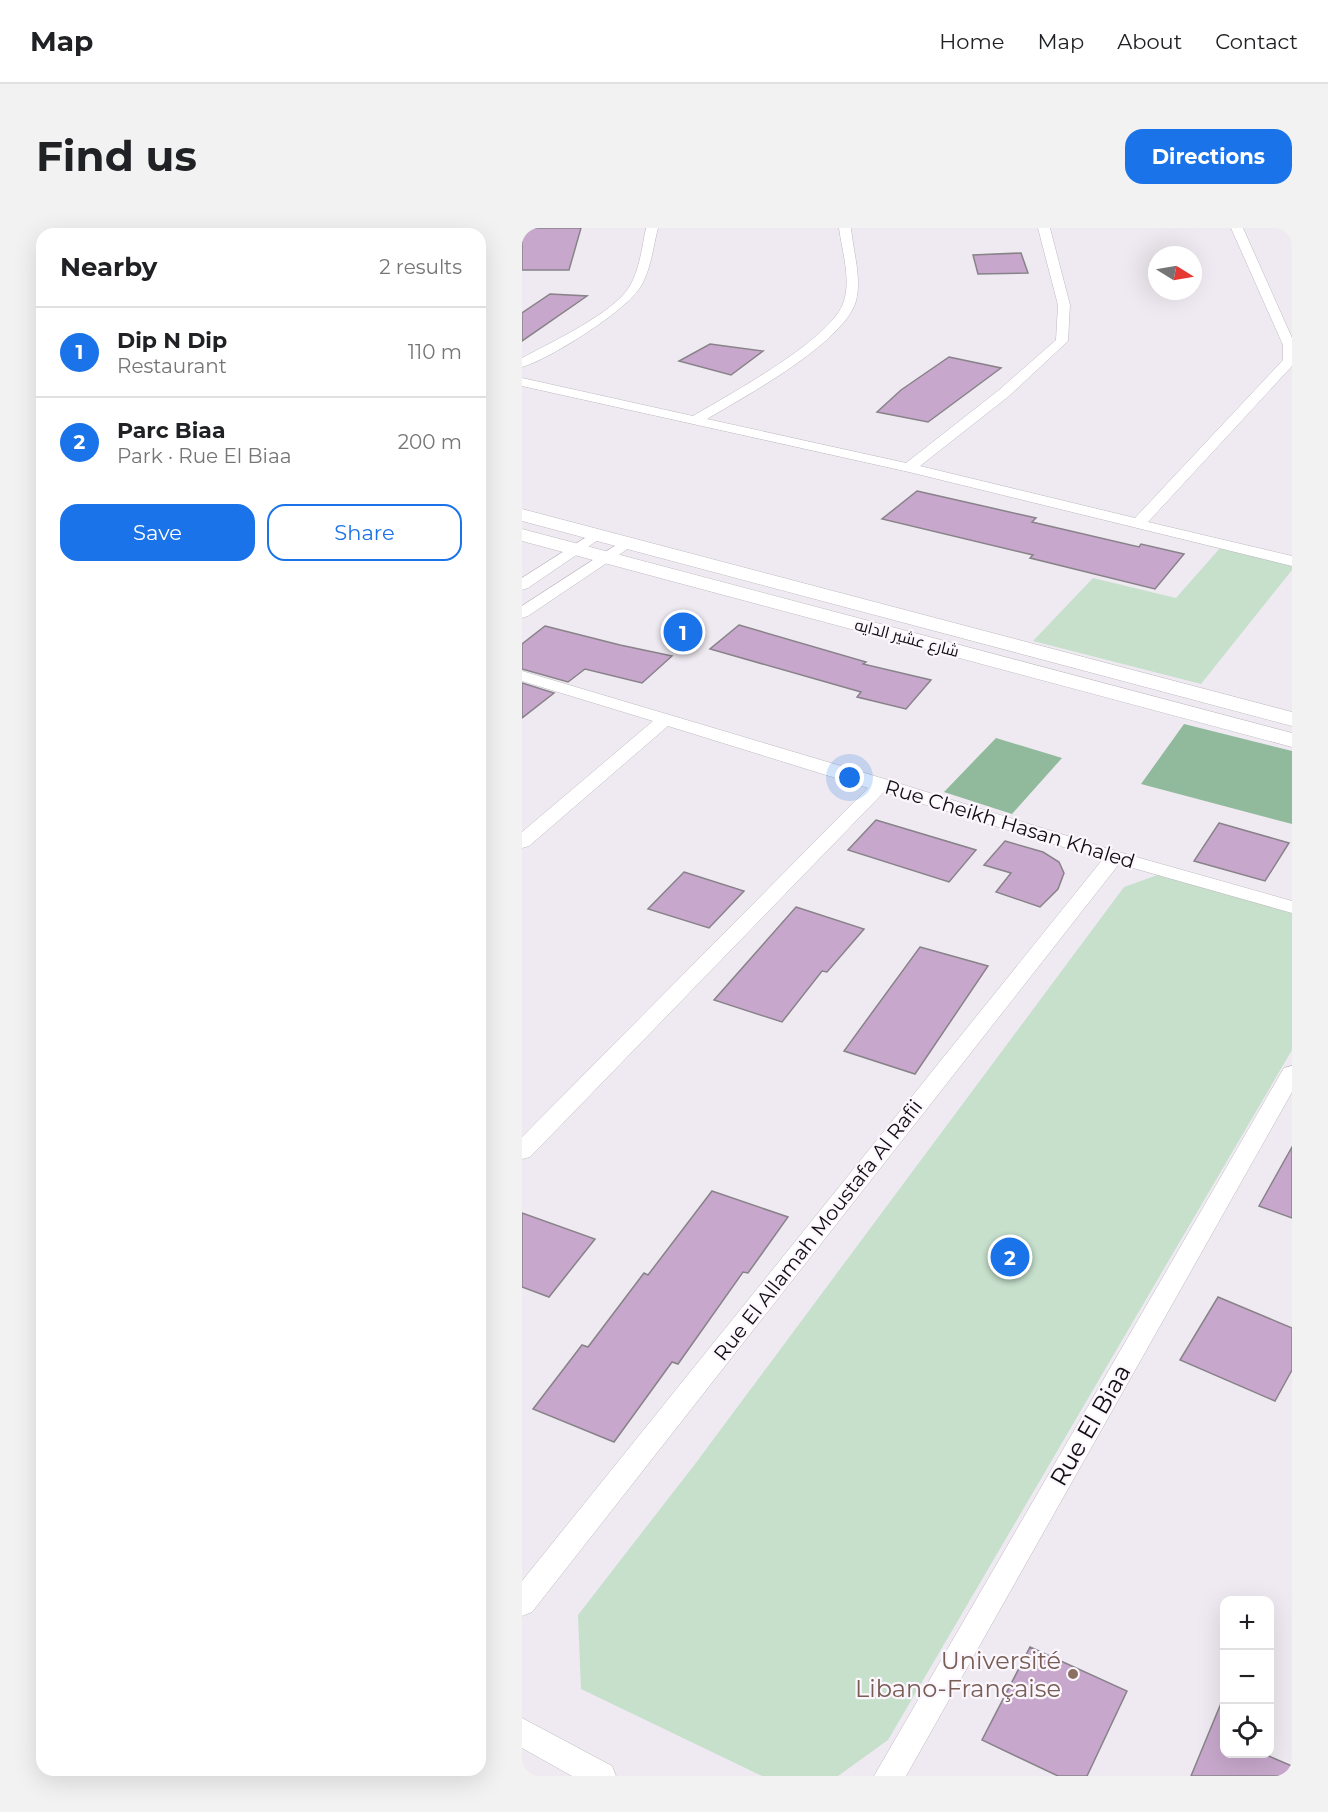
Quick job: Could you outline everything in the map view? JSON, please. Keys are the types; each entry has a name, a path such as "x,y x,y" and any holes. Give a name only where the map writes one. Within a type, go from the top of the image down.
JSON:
{"street":[{"path":"522,363 606,314 630,294 636,284 652,228"},
{"path":"694,421 809,347 840,319 850,303 851,286 845,228"},
{"path":"909,468 1004,393 1062,342 1064,305 1044,228"},
{"path":"1139,523 1291,352 1237,228"},
{"path":"522,382 909,468 1292,561"},
{"name":"شارع عشير الدايه","path":"522,515 1292,719"},
{"name":"شارع عشير الدايه","path":"522,535 1292,740"},
{"path":"522,585 596,535"},
{"path":"522,613 627,543"},
{"name":"Rue Cheikh Hasan Khaled","path":"522,676 1115,857 1292,907"},
{"path":"522,842 666,719"},
{"path":"522,1151 882,784"},
{"name":"Rue El Allamah Moustafa Al Rafii","path":"522,1603 1115,857"},
{"name":"Rue El Biaa","path":"889,1776 1292,1073"},
{"path":"522,1732 601,1776"}],"green space":[{"path":"1221,547 1292,563 1292,570 1201,684 1033,641 1093,578 1176,598"},
{"path":"1184,724 1292,751 1292,824 1141,784"},
{"path":"996,738 1062,758 1012,814 944,792"},
{"path":"1166,872 1292,906 1292,1050 888,1740 838,1776 762,1776 581,1689 578,1615 695,1464 1124,887"}],"building":[{"path":"522,228 581,228 569,270 522,270"},
{"path":"1021,253 1028,273 978,274 973,255"},
{"path":"550,294 587,296 522,341 522,313"},
{"path":"710,344 763,351 731,375 679,361"},
{"path":"949,357 1001,368 928,422 877,412 901,390"},
{"path":"917,491 1036,518 1032,522 1139,547 1141,544 1184,554 1155,589 1030,558 1033,555 882,519"},
{"path":"739,625 866,662 863,664 931,680 906,709 857,697 861,692 710,649"},
{"path":"545,626 672,656 642,683 585,669 568,682 522,669 522,644"},
{"path":"522,683 554,693 522,718"},
{"path":"876,820 976,850 949,882 848,850"},
{"path":"1219,823 1289,843 1265,881 1194,861"},
{"path":"1005,841 1043,852 1059,862 1064,873 1058,889 1040,907 996,892 1011,873 984,865"},
{"path":"684,872 744,891 709,928 648,909"},
{"path":"796,907 864,929 827,972 822,971 782,1022 714,1000"},
{"path":"920,947 988,966 915,1074 844,1051"},
{"path":"1292,1147 1292,1218 1259,1206"},
{"path":"712,1191 788,1217 748,1273 743,1272 678,1364 672,1362 614,1442 533,1409 582,1345 588,1347 644,1273 648,1275"},
{"path":"522,1213 595,1239 549,1297 522,1287"},
{"path":"1218,1297 1292,1328 1292,1370 1275,1401 1180,1360"},
{"path":"1030,1647 1127,1691 1087,1776 1058,1776 982,1740"},
{"path":"1220,1706 1220,1758 1273,1758 1292,1766 1292,1776 1191,1776"}],"place":[{"name":"Dip N Dip","path":"683,632"},
{"name":"Parc Biaa","path":"1010,1257"},
{"name":"Université Libano-Française","path":"1073,1674"}]}
